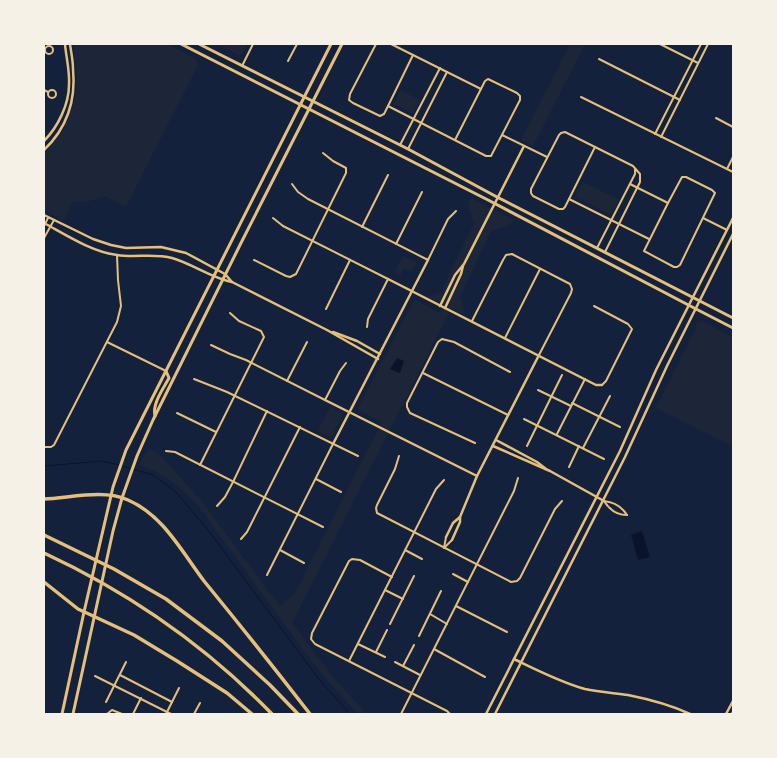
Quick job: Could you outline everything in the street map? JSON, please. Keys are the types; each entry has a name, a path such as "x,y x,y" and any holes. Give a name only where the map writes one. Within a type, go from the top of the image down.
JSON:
{"highway":[{"path":"44,499 111,495 129,500 147,512 170,535 191,564 310,714"},
{"path":"44,535 114,569 166,599 222,641 270,685 298,714"},
{"path":"44,553 84,572 169,626 233,675 272,714"},
{"path":"44,582 78,609 109,622 134,635 227,693 252,714"}],"main road":[{"path":"181,44 733,328"},
{"path":"199,44 408,149 497,197 733,318"},
{"path":"62,714 111,495 132,436 218,270 331,44"},
{"path":"73,714 108,553 127,481 137,456 155,416 225,274 342,44"},
{"path":"155,416 155,406 169,378 166,371"}],"street":[{"path":"44,141 58,122 64,108 69,85 65,44"},
{"path":"44,150 52,142 62,127 70,109 74,81 70,44"},
{"path":"242,66 253,44"},
{"path":"288,60 297,44"},
{"path":"376,44 350,94 349,100 380,116 384,114 413,55"},
{"path":"391,44 481,88"},
{"path":"660,44 698,63"},
{"path":"656,134 701,44"},
{"path":"661,137 708,44"},
{"path":"48,46 51,46 53,51 51,54 48,54 45,52 45,49 48,46"},
{"path":"599,59 680,100"},
{"path":"400,145 440,68"},
{"path":"408,149 447,72"},
{"path":"388,106 486,156 491,156 520,100 520,96 517,92 488,78 481,88 455,140"},
{"path":"44,90 48,92 50,97 54,97 56,95 54,90 50,90 48,92"},
{"path":"581,97 733,172"},
{"path":"64,108 70,109"},
{"path":"716,118 733,127"},
{"path":"595,147 570,199 563,209 559,209 533,196 531,193 531,190 547,157 561,133 565,132 595,147 635,168 639,171 641,178 637,188 605,252"},
{"path":"502,135 547,157"},
{"path":"445,308 461,274 464,264 524,146"},
{"path":"254,260 286,276 293,276 296,274 345,177 347,170 343,165 333,161 323,152"},
{"path":"727,169 733,157"},
{"path":"598,248 635,174 635,168"},
{"path":"362,227 388,175"},
{"path":"682,177 686,177 715,193 680,265 677,267 674,267 644,251 668,203 682,177"},
{"path":"292,184 302,195 428,260"},
{"path":"630,184 668,203"},
{"path":"396,244 422,192"},
{"path":"570,199 650,239"},
{"path":"267,575 448,219 456,211"},
{"path":"44,216 93,239 111,245 126,248 161,247 186,253 225,274 232,282"},
{"path":"48,218 44,224 100,252 128,256 160,256 171,258 182,261 223,280 232,282 327,330 378,359"},
{"path":"273,218 283,226 440,306 596,385 602,385 608,377 631,332 631,327 594,306"},
{"path":"703,218 727,230"},
{"path":"486,714 628,436 656,370 733,218"},
{"path":"44,238 54,220"},
{"path":"495,714 604,501 667,366 733,234"},
{"path":"444,548 452,540 477,476 572,289 570,284 512,254 506,255 472,321"},
{"path":"44,447 51,447 54,445 117,322 121,310 117,255"},
{"path":"326,309 350,260"},
{"path":"440,306 455,275 464,264"},
{"path":"505,338 540,269"},
{"path":"367,327 368,319 388,279"},
{"path":"200,465 263,340 263,334 261,331 239,321 230,313"},
{"path":"327,330 357,341 380,354"},
{"path":"475,443 410,413 407,403 438,342 442,339 454,342 510,372"},
{"path":"107,342 166,371"},
{"path":"287,381 307,342"},
{"path":"211,345 251,363 477,476"},
{"path":"325,400 340,370 346,363"},
{"path":"423,373 509,415"},
{"path":"527,446 562,375"},
{"path":"194,379 235,395 358,456"},
{"path":"557,434 585,379"},
{"path":"538,390 599,416 620,427"},
{"path":"583,448 610,396"},
{"path":"217,506 225,497 233,482 267,411"},
{"path":"177,413 216,432"},
{"path":"524,419 557,434 604,459"},
{"path":"242,539 265,498 300,427"},
{"path":"496,440 537,462 550,471"},
{"path":"493,446 550,471 604,501 607,506 621,515 627,514 623,509 610,501 604,501"},
{"path":"569,467 579,446"},
{"path":"166,451 175,452 323,527"},
{"path":"399,456 395,469 377,504 376,511 379,515 511,582 515,582 520,578 555,509 562,501"},
{"path":"401,714 514,491 518,478"},
{"path":"316,479 341,492"},
{"path":"349,661 436,489 444,480"},
{"path":"444,548 446,537 453,523 460,517"},
{"path":"449,532 454,534"},
{"path":"280,550 304,563"},
{"path":"405,550 422,559"},
{"path":"392,577 360,560 352,559 349,561 312,633 311,639 315,644 447,710 450,714"},
{"path":"453,574 468,582"},
{"path":"390,624 414,576"},
{"path":"385,590 403,599"},
{"path":"418,636 441,591"},
{"path":"456,606 507,632"},
{"path":"430,614 447,624"},
{"path":"376,652 387,630"},
{"path":"358,644 385,657"},
{"path":"403,666 414,645"},
{"path":"434,649 486,677"},
{"path":"514,659 558,679 586,689 631,696 674,707 690,714"},
{"path":"106,702 126,662"},
{"path":"395,662 421,675"},
{"path":"120,675 172,702"},
{"path":"95,676 141,698 166,713 171,714"},
{"path":"166,713 179,688"},
{"path":"133,714 141,698"},
{"path":"726,714 733,701"},
{"path":"194,714 200,703"},
{"path":"107,714 112,710 122,714"}],"shaded area":[{"path":"74,44 167,44 196,59 198,65 126,207 105,196 87,202 72,202 64,221 44,210 44,154 64,128 73,108 77,86"},
{"path":"218,44 247,44 242,54 238,55"},
{"path":"570,44 585,44 533,146 521,140"},
{"path":"400,90 420,100 413,113 394,104"},
{"path":"583,182 619,200 611,214 578,198 577,194"},
{"path":"471,198 513,220 510,225 491,231 460,297 464,310 462,314 451,309 292,623 332,676 367,714 358,714 312,662 199,507 186,493 164,476 139,465 148,448 161,456 200,499 280,606 294,595 382,422 360,411 358,408 414,301 416,300 440,313 444,305 427,296 442,292 449,274 474,224 468,204"},
{"path":"403,256 417,263 412,272 404,268 400,276 394,273"},
{"path":"703,321 733,338 733,447 656,408 695,330 696,323"},
{"path":"397,358 404,361 400,373 390,369"},
{"path":"330,407 342,413 342,416 332,436 330,437 318,431"},
{"path":"642,531 650,557 638,560 631,535"}],"waterway":[{"path":"44,466 102,461 119,465"},
{"path":"122,466 153,475 175,491 208,530 318,678 350,714"}]}
